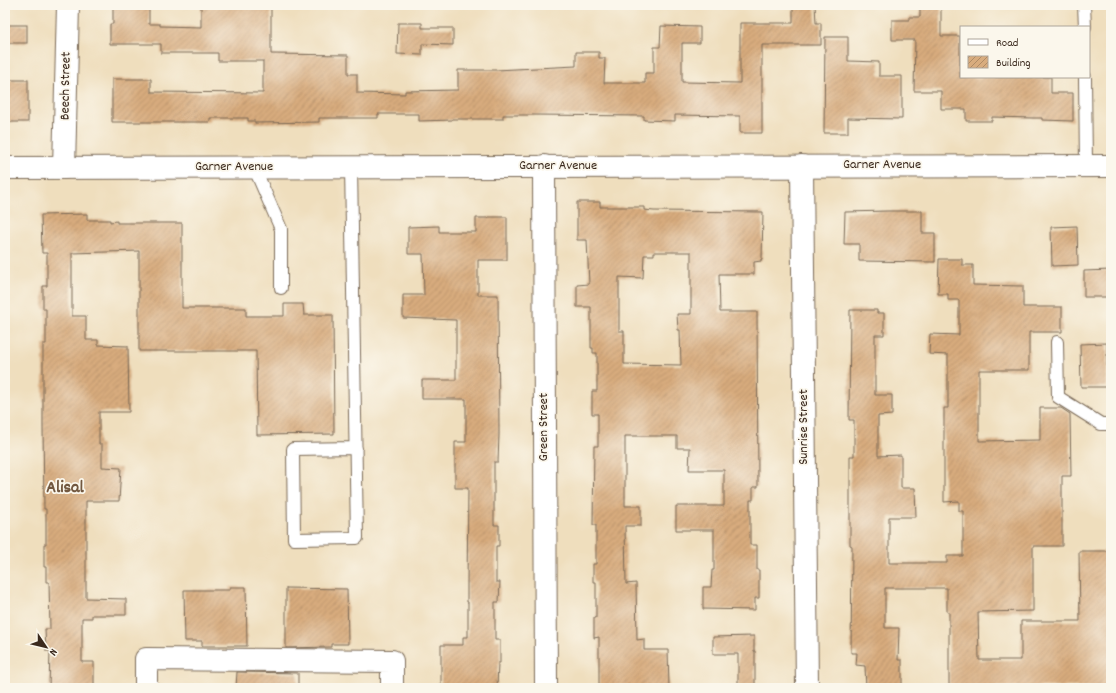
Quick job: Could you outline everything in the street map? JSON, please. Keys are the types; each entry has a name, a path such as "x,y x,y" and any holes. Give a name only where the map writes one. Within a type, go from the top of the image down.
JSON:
{"street":[{"name":"Beech Street","path":"64,168 68,5"},
{"name":"Garner Avenue","path":"5,168 351,166 1111,166"},
{"name":"Green Street","path":"544,166 546,688"},
{"name":"Sunrise Street","path":"802,166 807,688"},
{"path":"146,688 146,659 154,659 392,661 392,688"}],"lane":[{"path":"1084,5 1084,26"},
{"path":"1085,78 1086,165"},
{"path":"351,166 356,448 357,538 294,538 293,449 356,448"},
{"path":"254,167 281,230 281,288"},
{"path":"1057,342 1058,397 1101,424 1111,424"}],"building":[{"path":"113,5 149,5 149,24 160,24 160,26 201,27 201,6 258,5 258,7 271,7 271,54 348,55 348,74 357,74 357,93 405,94 405,91 458,90 458,70 496,70 576,66 576,52 599,52 599,58 605,58 604,83 645,83 645,73 654,73 654,47 660,47 661,26 700,27 700,43 682,43 682,82 740,83 740,23 793,23 793,5 815,5 816,23 821,23 821,45 762,45 762,133 740,133 740,116 675,115 675,121 644,120 644,116 503,115 503,119 452,119 419,121 419,114 378,114 378,118 319,118 319,122 255,123 255,121 248,121 248,118 210,118 210,122 112,122 112,79 151,79 151,92 263,93 263,61 218,61 218,53 161,53 161,44 110,44 110,24 113,24"},
{"path":"920,5 941,5 941,36 960,36 960,78 1051,78 1051,93 1073,93 1073,121 1042,120 1042,118 992,117 992,121 966,121 966,109 941,109 941,91 914,91 915,40 892,40 892,20 909,20 909,17 920,17"},
{"path":"398,23 422,23 422,28 453,28 453,45 422,44 422,55 397,54"},
{"path":"5,25 27,25 27,43 5,43"},
{"path":"825,37 848,37 848,61 879,62 879,76 902,76 902,119 848,118 848,133 824,133"},
{"path":"5,80 28,80 28,122 5,122"},
{"path":"577,202 600,202 600,207 644,207 644,210 654,211 763,212 762,259 761,261 754,262 754,274 719,274 720,312 757,312 758,487 753,487 753,500 750,500 750,545 757,545 757,570 759,570 759,598 755,598 755,610 703,609 703,587 711,587 712,570 714,570 714,530 676,530 676,506 724,506 724,470 689,470 690,448 677,448 677,436 625,436 625,506 641,506 641,526 625,526 626,584 636,583 637,640 644,639 644,650 668,650 669,688 599,688 599,637 594,638 594,618 596,618 596,582 593,582 593,564 596,564 596,525 593,525 594,446 598,446 598,414 592,414 592,391 597,391 597,353 593,353 593,348 591,348 591,307 577,307 577,285 589,284 587,240 577,240","holes":["654,252 691,252 691,314 677,314 678,330 680,330 681,365 624,364 624,331 619,331 619,277 643,278 644,255 654,255"]},
{"path":"922,211 922,233 935,233 935,262 859,261 859,244 844,244 845,212"},
{"path":"87,214 87,220 110,220 110,222 117,221 117,223 182,223 182,308 246,308 246,316 284,316 284,304 303,304 304,315 333,315 334,434 257,435 256,351 139,351 139,251 72,253 72,316 86,316 86,340 98,340 98,345 128,346 129,412 99,412 99,444 102,444 102,467 121,468 119,501 86,501 86,598 126,599 126,615 92,615 92,618 82,618 82,662 94,662 94,688 49,688 50,651 46,651 45,629 50,629 49,582 46,582 46,567 44,567 44,544 46,544 46,509 44,509 43,425 43,344 46,344 46,309 43,309 43,286 47,286 47,253 42,253 41,215"},
{"path":"507,217 507,260 478,260 478,295 498,295 499,434 498,462 494,462 494,525 499,525 499,546 496,546 496,582 500,582 499,602 495,602 495,640 500,640 500,663 498,663 497,688 455,688 455,686 441,685 441,645 463,645 463,637 468,637 468,488 455,488 455,442 466,442 466,399 422,399 422,380 456,380 456,320 403,318 403,295 424,295 423,254 408,254 408,227 439,226 439,232 476,232 476,218"},
{"path":"1077,226 1078,265 1052,266 1051,227"},
{"path":"939,259 962,259 962,265 973,265 973,285 1023,286 1023,307 1062,307 1062,332 1029,332 1029,370 979,370 979,441 1040,440 1040,408 1061,408 1070,414 1071,476 1062,476 1062,546 1033,546 1033,611 978,612 979,660 1021,660 1021,621 1080,621 1079,551 1111,551 1111,687 949,687 949,612 947,612 947,588 885,588 885,628 899,628 898,660 902,660 902,688 866,688 865,666 856,665 857,653 851,653 852,546 850,545 850,456 854,456 854,420 849,420 850,310 877,310 877,313 884,313 884,335 875,335 875,395 892,395 892,415 878,416 878,456 901,455 901,488 915,488 916,517 889,517 889,563 947,563 947,556 963,556 963,511 959,511 959,501 944,502 944,408 948,408 948,355 929,354 930,334 959,335 959,300 948,300 948,294 938,294"},
{"path":"1111,270 1111,297 1084,297 1084,271"},
{"path":"1107,343 1107,387 1081,387 1080,344"},
{"path":"230,587 246,587 247,646 202,646 202,641 185,641 184,590 230,590"},
{"path":"286,588 347,589 348,644 331,644 331,647 286,648"},
{"path":"754,636 755,688 738,688 738,654 713,654 713,637"},
{"path":"237,672 298,673 298,688 236,688"}],"district":[{"name":"Alisal","path":"65,488"}]}
